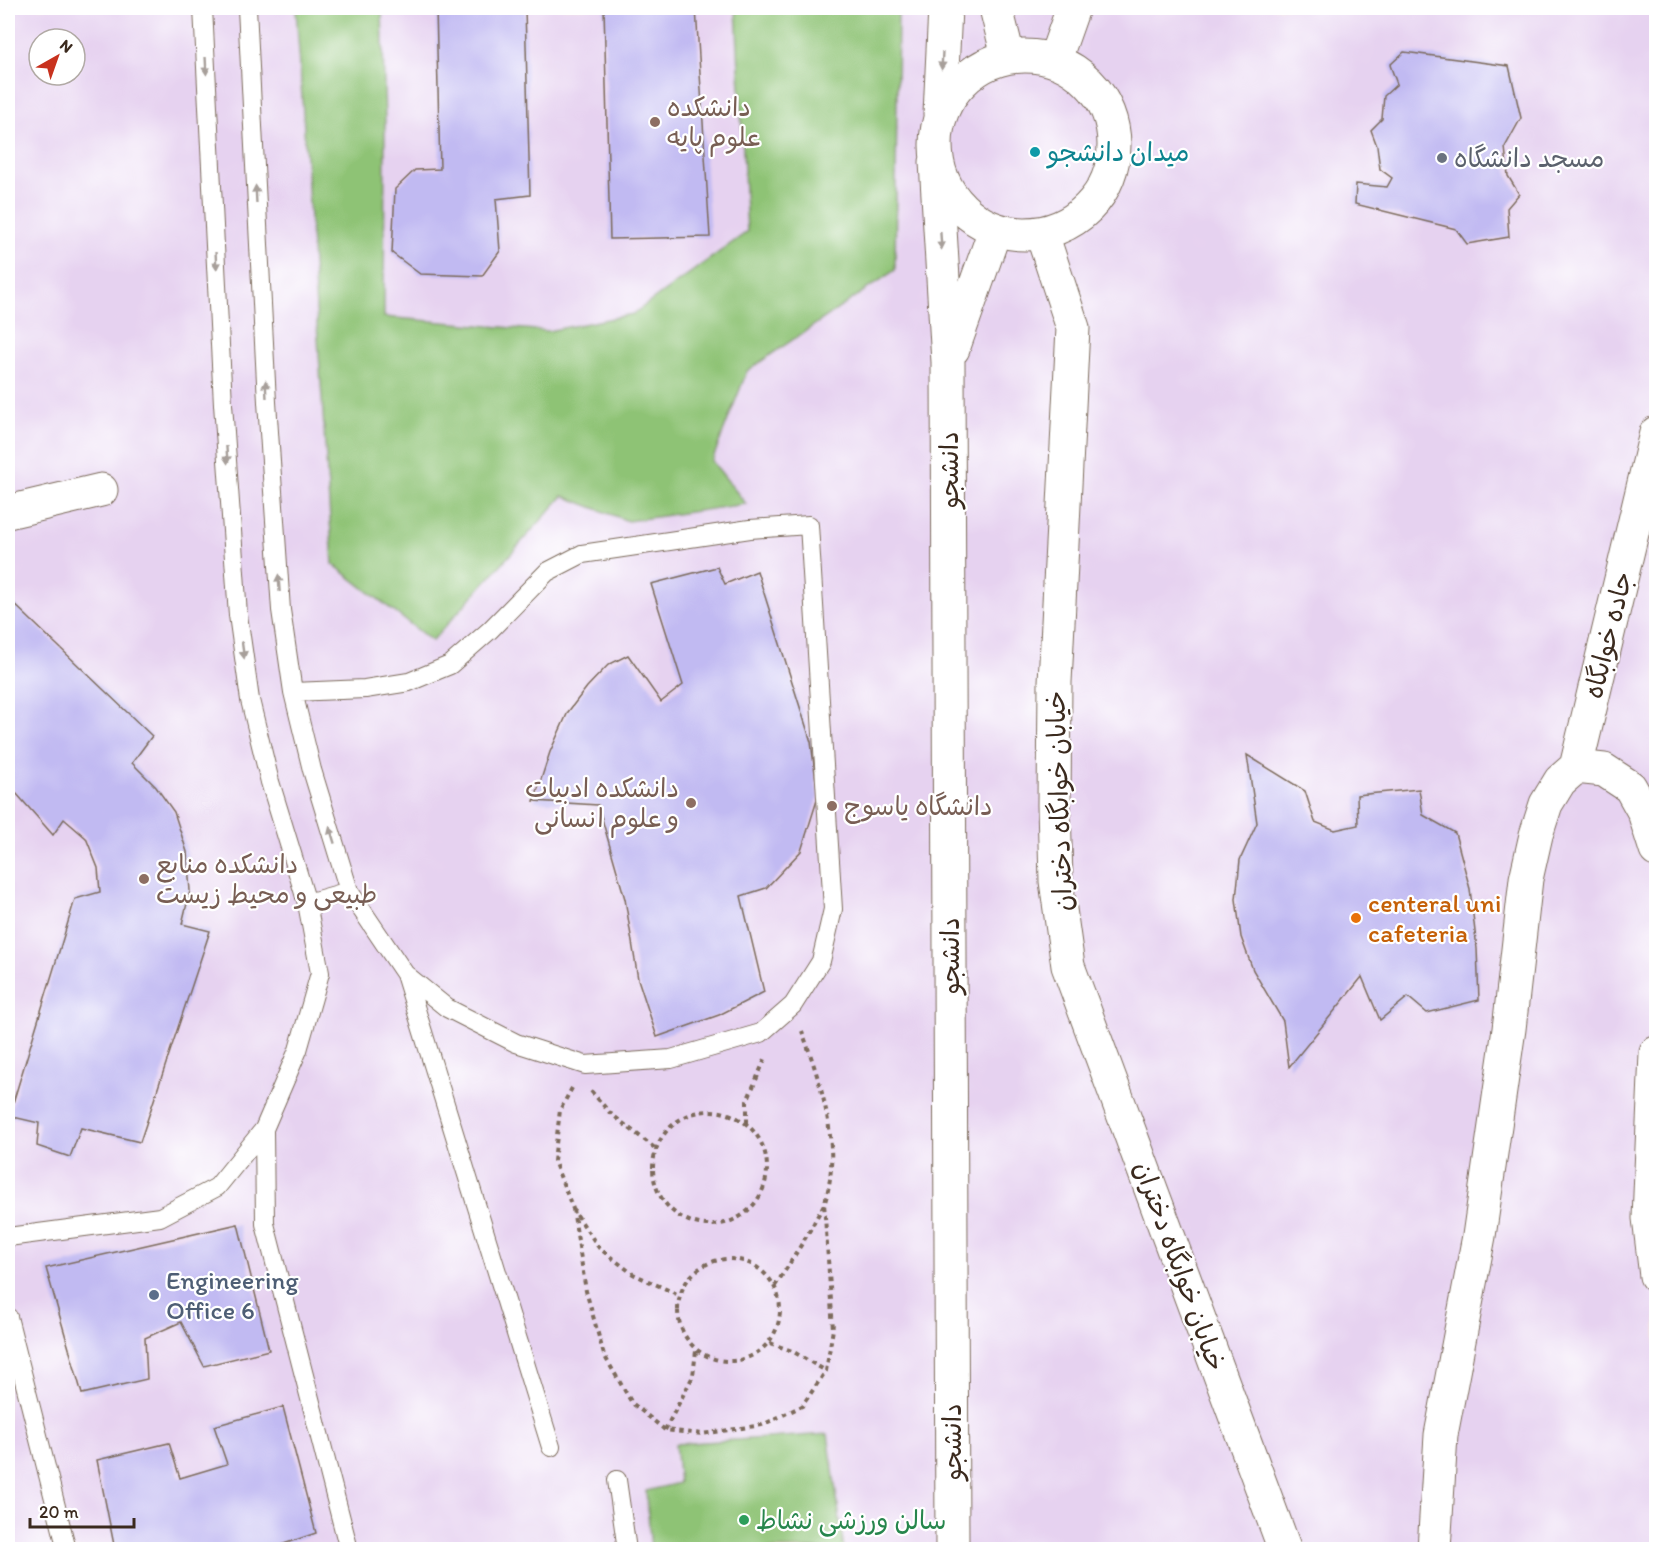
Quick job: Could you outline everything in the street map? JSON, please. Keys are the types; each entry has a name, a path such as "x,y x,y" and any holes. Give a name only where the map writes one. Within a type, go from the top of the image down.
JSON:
{"street":[{"path":"940,115 966,76 1008,56 1055,59 1094,85 1114,128 1111,175 1085,213 1042,234 995,230 957,204 936,162 945,8"},
{"path":"996,8 1008,56"},
{"path":"1055,59 1073,8"},
{"name":"دانشجو","path":"936,162 948,362 952,1550"},
{"path":"948,362 995,230"},
{"name":"خیابان خوابگاه دختران","path":"1042,234 1073,328 1056,670 1054,806 1056,881 1068,966 1285,1550"},
{"name":"جاده خوابگاه","path":"1576,767 1656,434"},
{"path":"8,512 101,490"},
{"path":"1434,1550 1441,1435 1479,1236 1509,1029 1526,879 1546,804 1560,781 1576,767 1604,770 1630,787 1644,812 1656,850"},
{"path":"1656,1053 1649,1218 1656,1276"}],"lane":[{"path":"8,1237 160,1217 217,1187 264,1129 298,1050 320,973 307,903 270,782 250,700 238,615 223,404 203,8"},
{"path":"247,8 267,402 281,610 293,692 312,770 349,891 405,974 551,1447"},
{"path":"293,692 365,689 409,682 450,665 490,630 547,572 582,554 750,530 809,525 833,909 820,961 793,1005 761,1034 671,1059 585,1065 516,1043 447,1008 405,974"},
{"path":"307,903 349,891"},
{"path":"264,1129 265,1224 349,1550"},
{"path":"8,1317 67,1550"},
{"path":"617,1480 627,1550"}],"path":[{"path":"573,1209 586,1291 604,1355 632,1403 665,1430 702,1434 762,1425 802,1406 826,1371 833,1329 824,1203 831,1165 828,1124 816,1070 793,1005"},
{"path":"747,1124 747,1101 766,1058"},
{"path":"585,1065 591,1090 610,1113 656,1149"},
{"path":"585,1065 560,1110 554,1161 573,1209 599,1248 633,1274 679,1295"},
{"path":"704,1110 727,1113 747,1124 761,1141 768,1162 765,1185 755,1204 737,1219 716,1226 694,1223 674,1213 659,1195 652,1174 656,1149 665,1131 683,1117 704,1110"},
{"path":"775,1286 800,1248 824,1203"},
{"path":"724,1258 744,1260 762,1270 775,1286 781,1305 779,1325 770,1343 754,1356 735,1362 715,1360 696,1350 684,1335 678,1315 679,1295 689,1277 704,1264 724,1258"},
{"path":"770,1343 792,1351 826,1371"},
{"path":"665,1430 693,1376 696,1350"}],"shaded area":[{"name":"دانشگاه یاسوج","path":"8,8 1656,8 1656,1549 11,1549 8,1537"}],"green space":[{"path":"296,8 382,8 385,123 384,317 548,331 633,314 747,232 736,8 898,8 895,270 747,371 712,461 746,504 628,521 563,496 432,641 333,564"},
{"name":"سالن ورزشی نشاط","path":"828,1434 844,1549 651,1549 646,1491 679,1483 675,1444"}],"building":[{"path":"436,8 525,8 530,195 496,199 500,251 482,276 420,274 392,253 395,189 415,170 440,169"},
{"name":"دانشکده علوم پایه","path":"604,8 696,8 710,237 610,239"},
{"name":"مسجد دانشگاه","path":"1404,52 1509,66 1521,118 1505,147 1508,176 1519,194 1507,208 1509,237 1467,244 1456,229 1355,204 1356,184 1387,187 1392,178 1380,169 1377,146 1371,130 1382,119 1384,96 1397,84 1390,65"},
{"name":"دانشکده ادبیات و علوم انسانی","path":"717,567 725,584 757,571 811,742 818,797 801,851 766,888 741,896 764,992 719,1015 657,1037 638,979 625,899 598,805 534,801 550,752 568,712 608,665 628,655 661,702 683,685 651,584"},
{"name":"دانشکده منابع طبیعی و محیط زیست","path":"8,598 152,736 132,763 156,787 174,812 187,852 190,891 182,924 210,931 140,1142 81,1128 70,1157 37,1146 39,1123 9,1116 75,899 100,892 98,868 86,838 64,819 53,835 8,784"},
{"name":"centeral uni cafeteria","path":"1247,755 1305,791 1315,822 1335,830 1358,825 1357,795 1419,789 1423,815 1455,833 1470,889 1477,949 1479,1000 1427,1013 1408,997 1380,1020 1362,977 1289,1067 1283,1021 1253,970 1241,937 1236,899 1240,860 1257,823"},
{"name":"Engineering Office 6","path":"238,1224 269,1350 204,1366 181,1322 145,1338 147,1379 82,1394 46,1268"},
{"path":"283,1407 316,1533 266,1550 115,1550 97,1460 169,1443 180,1478 227,1464 214,1426"}],"place":[{"name":"دانشکده علوم پایه","path":"655,122"},
{"name":"میدان دانشجو","path":"1035,152"},
{"name":"مسجد دانشگاه","path":"1442,158"},
{"name":"دانشکده ادبیات و علوم انسانی","path":"691,803"},
{"name":"دانشگاه یاسوج","path":"832,806"},
{"name":"دانشکده منابع طبیعی و محیط زیست","path":"144,879"},
{"name":"centeral uni cafeteria","path":"1356,918"},
{"name":"Engineering Office 6","path":"154,1295"},
{"name":"سالن ورزشی نشاط","path":"744,1520"}]}
